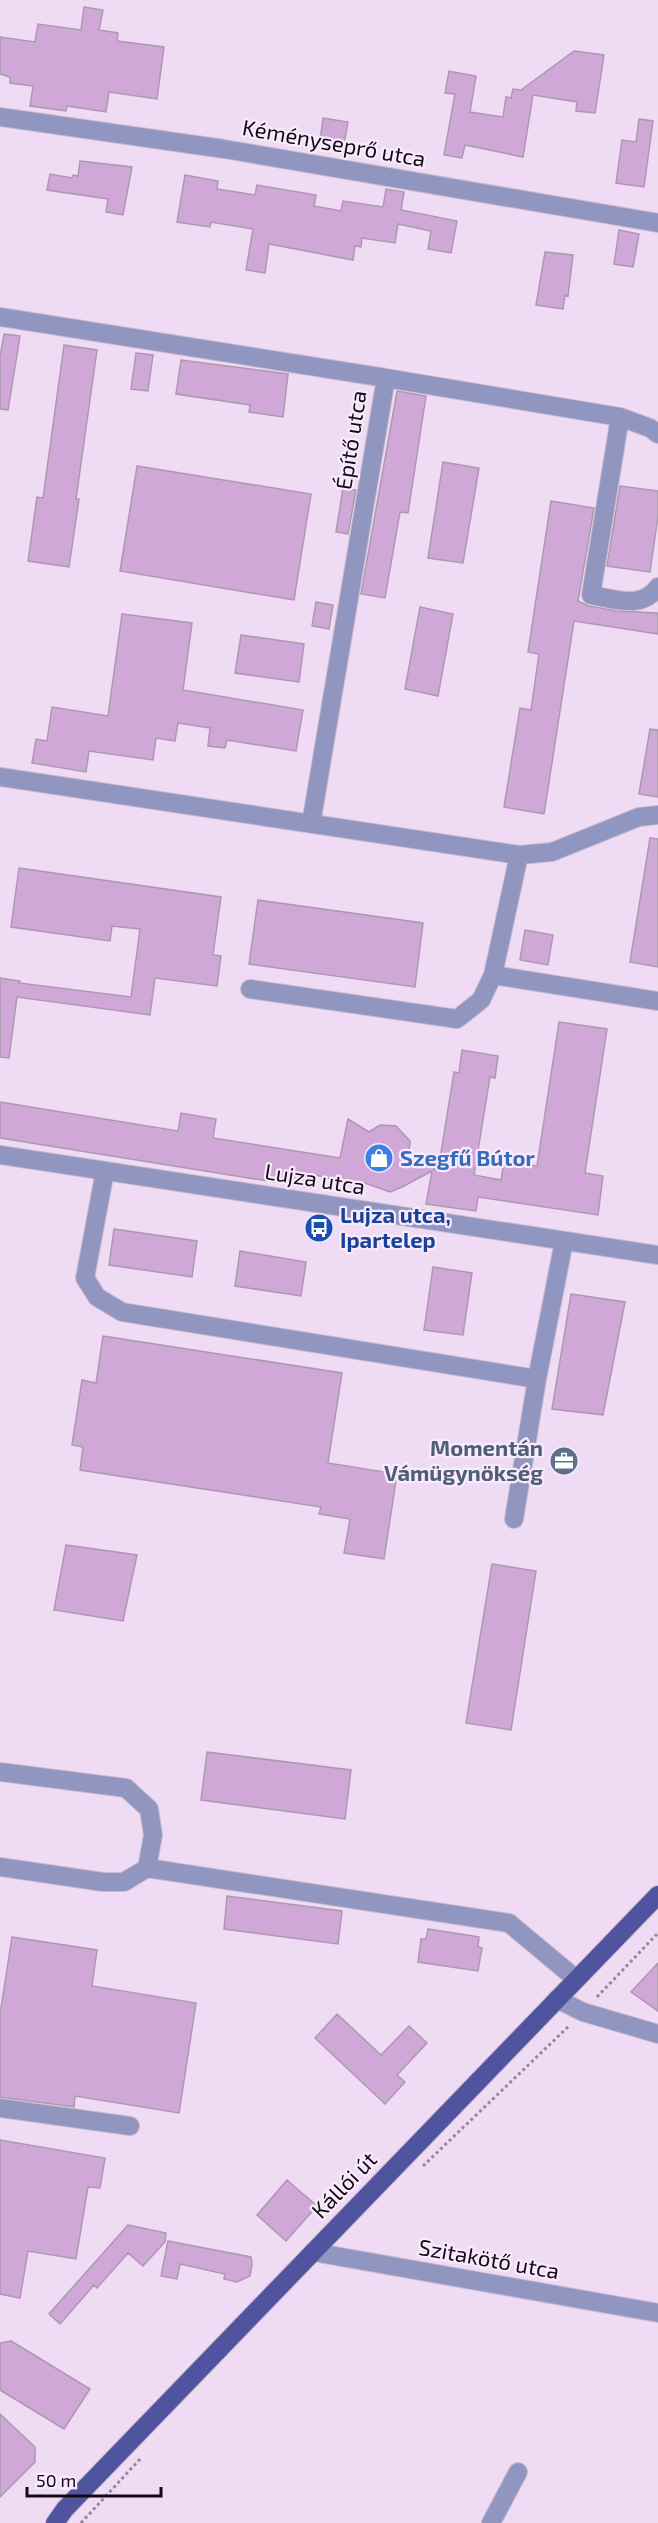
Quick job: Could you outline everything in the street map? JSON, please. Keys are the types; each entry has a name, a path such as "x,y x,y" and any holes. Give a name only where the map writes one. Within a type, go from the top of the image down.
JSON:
{"main road":[{"name":"Kállói út","path":"46,2523 60,2516 658,1895"}],"street":[{"name":"Kéményseprő utca","path":"0,117 224,149 658,223"},
{"name":"Építő utca","path":"0,317 386,378 311,824"},
{"path":"386,378 620,417 650,428 658,434"},
{"path":"620,417 591,595 637,603 651,596 658,587"},
{"path":"0,777 519,855 552,852 639,817 658,815"},
{"path":"250,989 457,1019 481,1000 493,975 519,855"},
{"path":"493,975 658,1001"},
{"name":"Lujza utca","path":"0,1155 658,1255"},
{"path":"105,1171 85,1278 97,1297 122,1312 537,1378"},
{"path":"514,1519 537,1378 564,1241"},
{"path":"0,1772 126,1788 149,1809 153,1835 147,1868"},
{"path":"0,1867 103,1882 124,1882 147,1868 509,1923 576,1979"},
{"path":"557,1999 583,2012 658,2034"},
{"path":"0,2108 130,2126"},
{"name":"Szitakötő utca","path":"313,2252 658,2313"},
{"path":"491,2523 518,2472"}],"path":[{"path":"423,2167 583,2012 658,1933"},
{"path":"81,2523 145,2454"}],"building":[{"path":"84,7 103,10 99,30 118,33 117,41 164,47 157,99 109,92 106,112 67,106 66,111 30,106 33,86 10,83 10,77 0,74 0,37 35,42 38,24 81,30"},
{"path":"574,51 604,55 595,113 576,111 577,102 533,95 523,157 465,145 462,158 444,155 455,94 445,93 449,71 476,76 470,112 503,117 506,97 511,98 513,89 521,90"},
{"path":"323,118 348,122 344,144 320,141"},
{"path":"639,119 653,121 644,187 616,183 622,140 636,142"},
{"path":"80,161 132,167 123,215 106,212 108,199 47,190 50,174 72,178 73,175 78,176"},
{"path":"185,175 218,181 217,189 255,195 257,185 316,195 314,206 341,211 343,201 383,207 386,189 404,192 401,210 457,221 451,253 428,249 431,231 398,224 395,243 362,238 361,247 355,246 353,260 269,244 265,273 246,270 253,229 211,222 210,227 177,222"},
{"path":"619,230 639,234 633,267 614,264"},
{"path":"545,252 573,255 568,296 565,295 563,309 536,305"},
{"path":"4,334 20,336 8,410 0,409 0,357"},
{"path":"64,345 97,350 69,567 28,561 37,497 43,498"},
{"path":"136,353 153,355 148,391 131,389"},
{"path":"181,360 288,374 283,417 249,412 250,405 176,394"},
{"path":"397,391 426,396 408,513 400,512 385,598 361,594"},
{"path":"443,462 479,468 463,563 428,558"},
{"path":"137,466 311,494 294,600 120,571"},
{"path":"620,486 658,491 658,516 650,572 607,566"},
{"path":"343,488 356,490 348,534 336,532"},
{"path":"551,501 594,508 578,601 589,606 617,611 658,613 658,634 574,621 544,814 504,807 520,708 531,710 539,654 528,652"},
{"path":"316,602 333,605 329,629 312,626"},
{"path":"420,607 453,614 438,696 405,689"},
{"path":"122,614 192,623 183,690 303,710 296,751 227,740 225,748 208,746 210,728 178,723 175,741 156,738 153,760 89,751 86,772 32,763 36,739 47,741 52,707 108,716"},
{"path":"241,635 304,644 299,682 235,673"},
{"path":"650,729 658,730 658,797 639,794"},
{"path":"650,838 658,839 658,967 630,962"},
{"path":"19,868 221,897 213,955 221,956 217,986 155,978 150,1015 17,997 9,1058 0,1057 0,978 20,981 19,983 131,997 140,929 112,926 110,941 11,927"},
{"path":"258,900 423,923 415,987 249,964"},
{"path":"525,930 553,935 548,965 520,960"},
{"path":"559,1022 607,1029 585,1173 603,1176 598,1215 478,1197 476,1211 426,1204 432,1171 390,1192 362,1182 361,1188 313,1174 311,1188 0,1138 0,1102 178,1131 181,1113 216,1119 213,1138 340,1158 348,1119 369,1132 380,1125 396,1126 410,1141 409,1153 438,1171 454,1072 459,1073 462,1050 498,1056 495,1078 490,1077 474,1175 501,1180 504,1161 537,1166"},
{"path":"114,1229 197,1241 192,1277 109,1265"},
{"path":"240,1251 306,1262 301,1296 235,1286"},
{"path":"433,1267 472,1273 463,1335 424,1330"},
{"path":"571,1294 625,1302 603,1415 552,1409"},
{"path":"103,1336 342,1373 328,1463 397,1474 384,1559 344,1553 350,1519 319,1514 321,1507 80,1470 83,1447 72,1445 82,1380 96,1383"},
{"path":"66,1545 137,1555 123,1621 54,1610"},
{"path":"492,1564 536,1571 511,1730 466,1723"},
{"path":"207,1752 351,1770 345,1819 201,1800"},
{"path":"227,1896 342,1911 338,1944 224,1929"},
{"path":"428,1929 479,1937 478,1947 482,1948 478,1971 418,1962 421,1939 426,1939"},
{"path":"12,1937 97,1950 92,1986 196,2003 179,2113 75,2096 74,2107 0,2097 0,2014"},
{"path":"658,1963 658,2011 631,1992"},
{"path":"337,2014 381,2055 409,2026 427,2043 397,2075 405,2082 385,2104 315,2038"},
{"path":"0,2140 105,2158 100,2188 88,2187 76,2259 28,2251 20,2298 0,2294"},
{"path":"287,2180 317,2206 286,2241 257,2215"},
{"path":"128,2225 166,2233 165,2242 143,2266 128,2253 97,2288 94,2285 60,2324 49,2314"},
{"path":"168,2241 251,2257 250,2276 237,2282 224,2279 225,2274 180,2264 177,2279 161,2276"},
{"path":"11,2341 90,2389 64,2429 0,2390 0,2343"},
{"path":"0,2414 35,2447 35,2462 0,2497"}],"place":[{"name":"Szegfű Bútor","path":"379,1158"},
{"name":"Lujza utca, Ipartelep","path":"319,1228"},
{"name":"Momentán Vámügynökség","path":"564,1461"}]}
